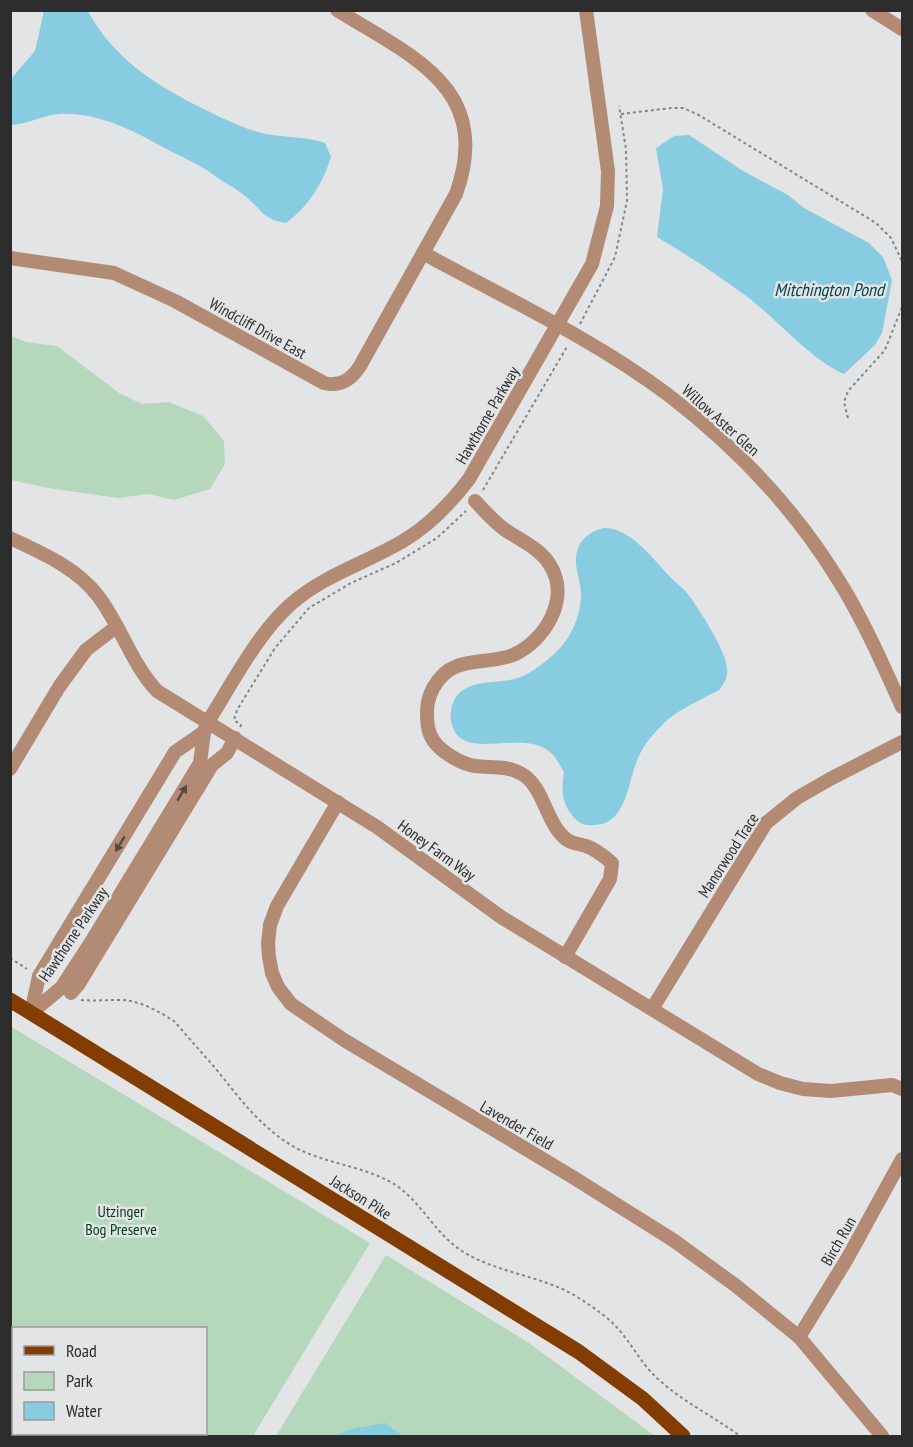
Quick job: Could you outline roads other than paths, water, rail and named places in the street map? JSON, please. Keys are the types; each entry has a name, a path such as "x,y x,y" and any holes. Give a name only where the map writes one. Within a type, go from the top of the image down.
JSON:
{"main road":[{"name":"Jackson Pike","path":"10,1000 579,1352 643,1399 683,1437"}],"street":[{"path":"337,10 433,72 446,86 459,112 464,127 464,168 456,194 423,253"},
{"name":"Hawthorne Parkway","path":"32,1013 39,976 175,752 206,727 272,625 291,604 319,583 403,541 447,507 469,479 592,264 607,206 608,171 586,10"},
{"path":"872,10 903,29"},
{"name":"Windcliff Drive East","path":"10,258 114,273 175,301 315,379 332,385 348,380 355,374 423,253"},
{"name":"Willow Aster Glen","path":"423,253 574,334 667,394 717,436 764,482 804,530 839,581 903,707"},
{"path":"475,501 503,528 534,549 550,565 556,582 556,604 549,624 534,642 513,655 463,664 448,671 435,684 428,703 427,723 433,740 452,757 474,766 496,766 521,773 537,790 559,833 570,844 587,846 612,863 610,879 565,957"},
{"name":"Honey Farm Way","path":"10,538 53,558 86,583 99,597 144,677 157,690 206,727 235,738 338,802 377,827 501,917 722,1054 758,1074 803,1089 831,1091 892,1085 903,1089"},
{"path":"10,769 59,687 86,650 116,627"},
{"name":"Hawthorne Parkway","path":"32,1013 61,988 93,939 200,763 206,727"},
{"path":"71,993 212,765 227,753 235,738"},
{"name":"Manorwood Trace","path":"652,1009 766,823 797,798 903,742"},
{"name":"Lavender Field","path":"338,802 277,906 270,925 268,943 272,973 278,987 291,1004 353,1046 571,1176 673,1240 735,1285 799,1337 882,1437"},
{"name":"Birch Run","path":"799,1337 847,1259 903,1159"}],"water":[{"path":"44,11 88,11 110,43 152,80 225,119 266,134 325,143 331,157 314,193 302,209 286,223 271,219 262,213 241,193 202,167 111,122 72,114 59,114 11,125 11,79 35,51"},
{"name":"Mitchington Pond","path":"689,135 743,171 788,195 804,208 869,243 883,257 892,280 882,333 875,345 844,374 819,359 735,288 657,237 663,189 656,148 674,136"},
{"path":"604,528 623,533 641,546 687,593 717,641 726,661 727,672 719,690 675,714 657,730 646,743 638,758 620,810 605,823 590,825 577,821 566,806 563,792 564,772 551,753 539,746 525,743 479,744 466,741 456,734 451,714 453,703 464,689 481,683 524,676 545,662 564,644 575,624 581,602 576,564 577,550 587,536"},
{"path":"385,1423 403,1436 335,1436 351,1429"}],"park label":[{"name":"Utzinger Bog Preserve","path":"121,1220"}]}
